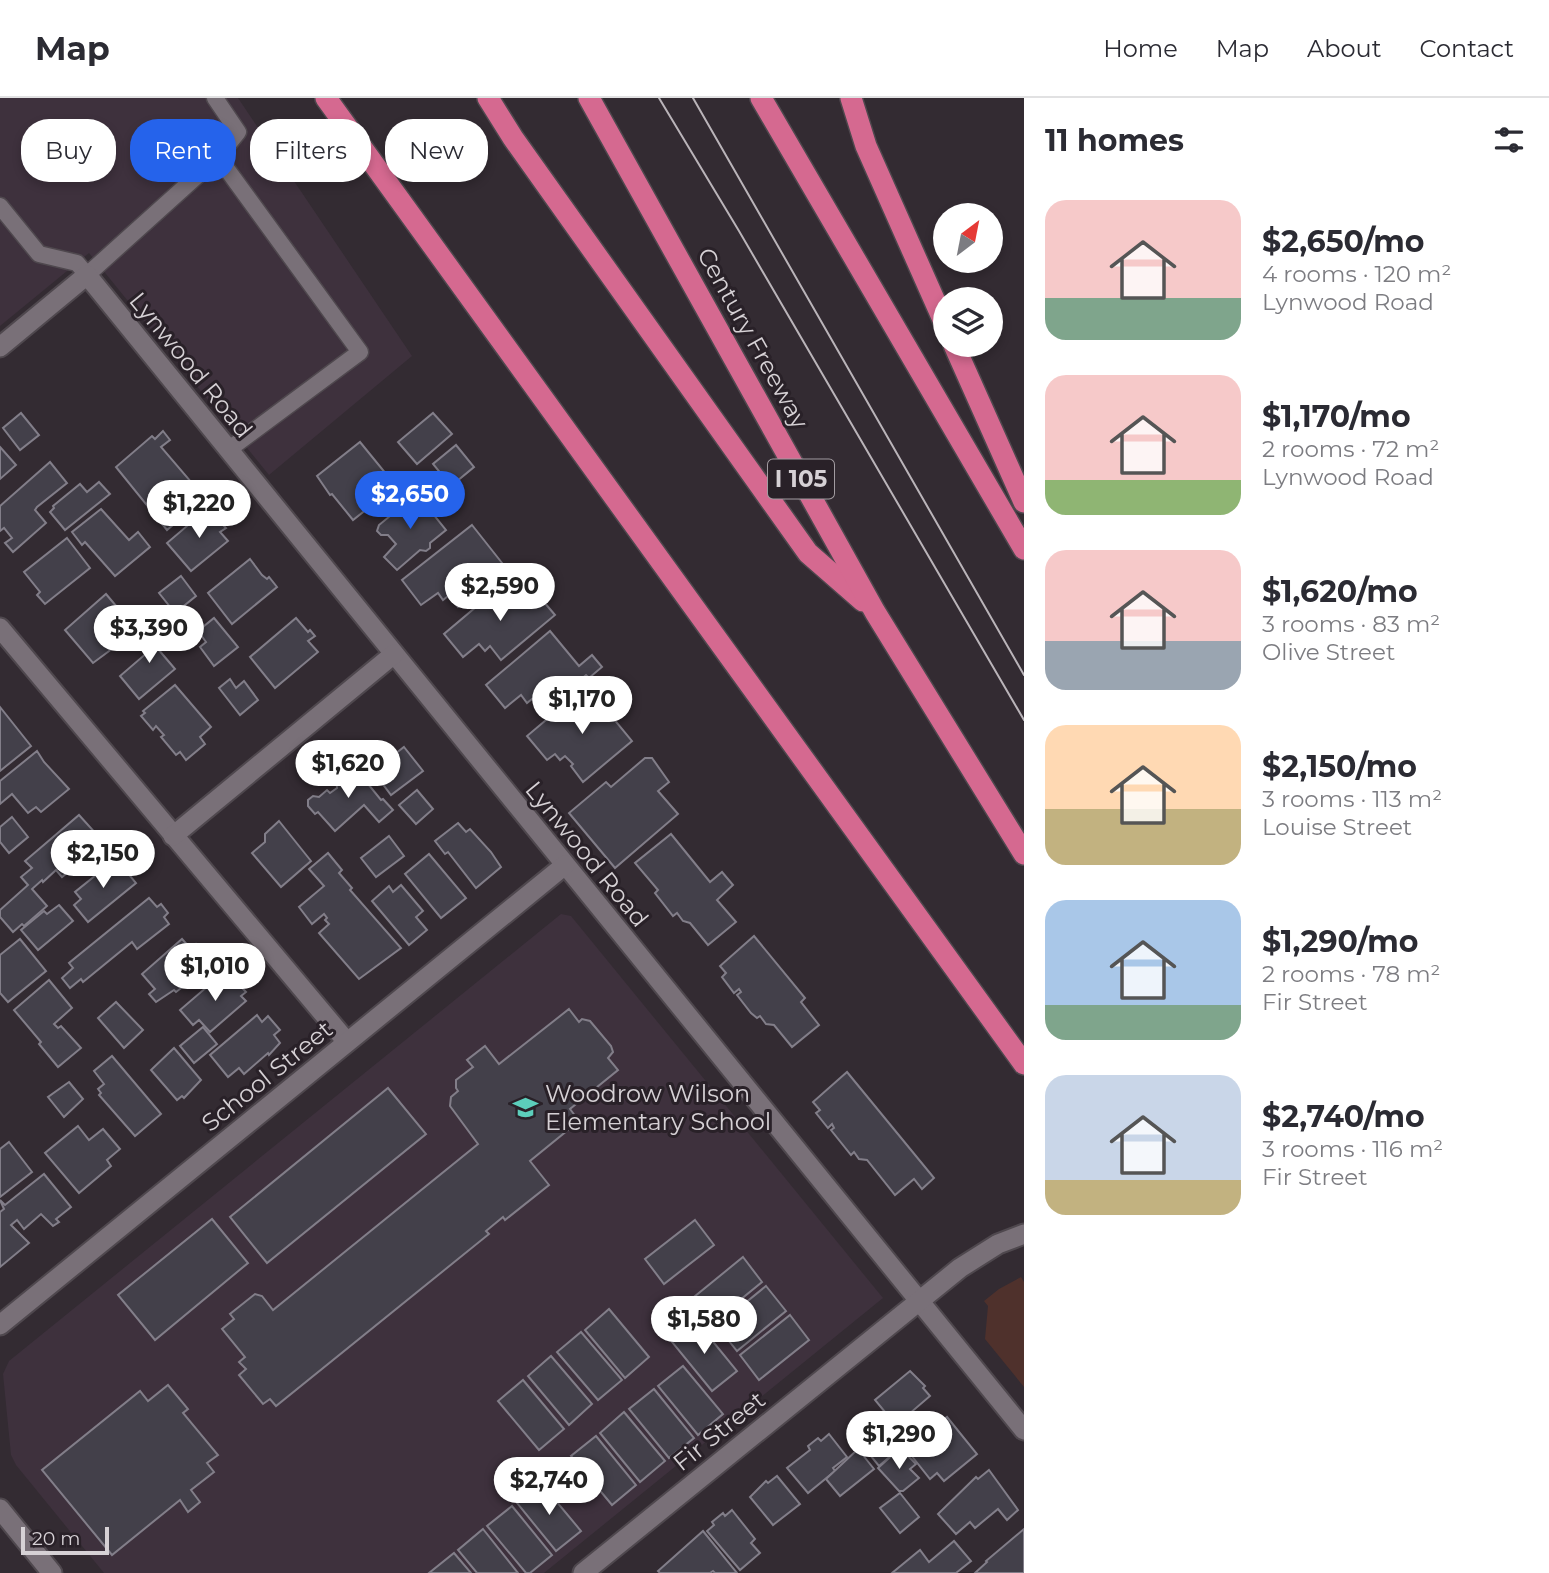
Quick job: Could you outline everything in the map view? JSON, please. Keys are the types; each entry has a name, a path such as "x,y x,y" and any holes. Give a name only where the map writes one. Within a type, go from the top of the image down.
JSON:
{"highway":[{"path":"326,98 1024,1064"},
{"path":"488,98 521,150 808,553 875,612"},
{"name":"Century Freeway","path":"589,98 875,612 1024,855"},
{"path":"761,98 1024,549"},
{"path":"851,98 866,146 933,297"},
{"path":"959,357 1024,502"}],"street":[{"path":"0,347 87,275"},
{"name":"Lynwood Road","path":"87,275 1024,1430"},
{"path":"0,628 347,1042"},
{"path":"173,836 394,654"},
{"name":"School Street","path":"0,1325 565,865"},
{"name":"Fir Street","path":"588,1571 918,1301 978,1256 998,1244 1024,1234"},
{"path":"0,1509 52,1573"}],"lane":[{"path":"215,98 229,119"},
{"path":"0,206 39,254 77,263 87,275 190,182"},
{"path":"228,450 360,352 236,182"}],"shaded area":[{"path":"0,98 238,98 252,119 250,119 250,182 295,182 412,356 269,475 89,253 0,326"},
{"name":"Woodrow Wilson Elementary School","path":"561,914 571,916 883,1298 544,1573 104,1573 16,1465 11,1455 3,1374 9,1361"},
{"path":"1021,1277 1024,1282 1024,1387 985,1339 988,1306 984,1301"}],"building":[{"path":"21,413 39,435 20,450 3,428"},
{"path":"433,413 452,434 417,464 398,442"},
{"path":"163,431 170,440 161,447 192,483 187,487 193,494 178,506 186,514 167,530 116,467 152,436 155,439"},
{"path":"360,442 396,486 353,520 317,476"},
{"path":"456,445 474,467 451,486 433,464"},
{"path":"0,447 16,465 0,479"},
{"path":"50,462 67,483 37,507 35,510 46,523 13,552 5,543 12,538 4,528 0,531 0,506"},
{"path":"99,482 110,494 65,530 50,512 53,506 80,484 87,492"},
{"path":"417,494 446,530 430,543 430,548 426,551 420,550 397,570 384,557 396,544 388,535 381,535 377,531 379,525"},
{"path":"101,509 129,540 138,532 150,547 115,576 85,542 82,545 72,532"},
{"path":"207,509 226,528 220,532 228,541 191,571 167,543"},
{"path":"472,525 506,568 458,607 448,596 443,600 438,593 421,605 402,580"},
{"path":"67,538 90,568 45,604 37,595 40,592 24,572"},
{"path":"250,559 262,575 267,579 269,577 277,587 232,624 208,593"},
{"path":"181,576 196,596 175,613 159,593"},
{"path":"508,580 527,604 538,595 555,615 501,660 490,646 485,651 479,644 463,657 444,634"},
{"path":"106,594 138,632 122,646 120,643 93,663 65,630"},
{"path":"214,618 238,647 214,666 200,647 206,642 198,631"},
{"path":"296,618 315,636 308,641 318,652 275,688 250,657"},
{"path":"161,625 172,637 158,649 175,669 139,699 120,676 148,652 140,643"},
{"path":"550,631 579,666 592,655 602,667 589,678 586,675 542,712 532,699 527,703 521,695 505,708 486,685"},
{"path":"230,679 236,688 244,681 258,700 240,715 219,688"},
{"path":"175,685 211,727 200,737 205,744 186,760 180,752 176,755 161,737 164,735 156,726 153,730 141,716 145,713 143,711"},
{"path":"591,691 598,692 604,699 603,706 632,741 583,782 565,756 560,760 555,754 547,760 527,736 552,715 556,720"},
{"path":"0,707 31,746 0,771"},
{"path":"404,747 423,771 391,795 373,771"},
{"path":"37,751 69,789 41,812 36,807 28,813 12,794 0,804 0,781"},
{"path":"645,758 652,758 669,782 658,791 678,814 615,868 569,813 606,782 611,787"},
{"path":"351,763 381,800 393,810 379,822 364,805 335,831 318,812 315,814 308,806 308,800 337,788 336,776"},
{"path":"417,790 433,809 416,824 399,805"},
{"path":"79,815 99,837 95,840 109,856 97,866 88,856 62,877 56,870 43,882 42,880 32,889 47,906 13,932 0,917 0,910 28,885 21,877 32,868 25,861"},
{"path":"12,817 28,837 9,853 0,842 0,827"},
{"path":"279,821 311,861 281,887 252,853 265,842 265,834"},
{"path":"458,823 466,832 470,829 501,867 476,888 448,852 445,854 435,841"},
{"path":"671,834 710,882 722,872 733,885 717,900 736,922 708,945 690,923 683,921 677,913 673,916 655,893 658,890 635,863"},
{"path":"389,836 404,856 376,877 361,858"},
{"path":"328,853 342,870 339,873 352,888 350,890 401,948 359,979 319,933 329,924 324,914 312,924 299,907 324,886 309,869"},
{"path":"429,854 466,898 441,918 405,874"},
{"path":"116,859 136,883 88,922 74,905 81,899 75,892"},
{"path":"401,885 423,911 416,917 427,930 409,945 372,901 389,886 393,892"},
{"path":"149,898 157,907 161,904 168,913 164,917 169,924 137,949 132,942 83,982 81,979 70,988 62,978 73,968 69,963"},
{"path":"59,905 73,921 38,950 21,930 44,911 47,914"},
{"path":"754,936 805,998 801,1002 819,1025 792,1047 774,1025 766,1024 760,1016 757,1018 751,1013 737,995 741,992 739,989 734,993 722,977 726,973 720,966"},
{"path":"20,939 46,971 8,1002 0,993 0,955"},
{"path":"182,939 191,949 196,944 204,953 198,958 203,964 181,983 184,986 156,1002 149,994 155,989 142,974"},
{"path":"222,974 227,981 232,977 246,992 241,996 246,1001 210,1032 199,1020 193,1025 180,1010"},
{"path":"49,980 72,1008 54,1024 58,1028 61,1026 81,1048 58,1067 14,1010"},
{"path":"116,1002 143,1030 124,1048 98,1018"},
{"path":"569,1009 579,1022 582,1019 590,1021 611,1046 613,1052 608,1058 618,1070 570,1109 579,1121 530,1161 549,1185 505,1220 503,1217 486,1231 489,1234 276,1406 270,1399 263,1404 239,1375 246,1369 239,1362 245,1357 222,1329 234,1319 230,1314 255,1294 262,1296 273,1310 478,1144 450,1106 451,1097 458,1091 456,1080 473,1067 467,1060 485,1046 499,1064"},
{"path":"257,1015 262,1022 268,1016 280,1030 274,1035 280,1043 244,1074 239,1068 228,1077 210,1055"},
{"path":"203,1027 217,1044 194,1063 180,1046"},
{"path":"174,1048 201,1080 184,1098 182,1096 177,1100 151,1070"},
{"path":"112,1056 161,1114 135,1136 99,1095 101,1093 98,1089 104,1084 94,1071"},
{"path":"847,1072 934,1178 922,1189 914,1179 895,1195 867,1160 859,1159 854,1152 851,1155 831,1130 834,1128 832,1124 828,1128 816,1113 820,1110 813,1102"},
{"path":"69,1082 83,1099 64,1117 48,1097"},
{"path":"388,1088 426,1134 267,1263 230,1217"},
{"path":"78,1126 89,1140 103,1129 120,1149 107,1160 111,1166 79,1193 45,1153"},
{"path":"9,1142 32,1172 0,1197 0,1149"},
{"path":"44,1174 71,1207 56,1219 59,1222 53,1226 41,1214 24,1229 17,1220 11,1225 29,1243 0,1267 0,1212 4,1209 0,1200 5,1205"},
{"path":"212,1219 248,1263 155,1340 118,1295"},
{"path":"695,1220 714,1245 664,1284 645,1259"},
{"path":"743,1257 762,1282 713,1322 694,1297"},
{"path":"766,1286 786,1311 737,1351 717,1326"},
{"path":"609,1309 649,1357 625,1378 585,1330"},
{"path":"790,1315 809,1340 759,1380 740,1355"},
{"path":"697,1322 737,1371 712,1391 672,1342"},
{"path":"581,1332 622,1380 598,1400 557,1352"},
{"path":"551,1356 592,1404 569,1425 528,1376"},
{"path":"683,1366 723,1414 698,1435 658,1386"},
{"path":"910,1371 925,1386 923,1388 930,1396 902,1420 915,1435 879,1466 870,1455 888,1440 874,1422 885,1412 875,1400"},
{"path":"523,1380 564,1429 539,1450 498,1401"},
{"path":"168,1385 188,1409 183,1413 218,1455 207,1463 214,1472 191,1490 200,1502 188,1512 180,1500 112,1555 42,1470 140,1391 148,1401"},
{"path":"654,1389 694,1438 669,1458 629,1409"},
{"path":"624,1412 665,1461 640,1482 600,1433"},
{"path":"947,1417 977,1454 944,1481 937,1473 930,1479 907,1450"},
{"path":"829,1434 847,1457 833,1468 835,1471 808,1493 787,1468 810,1450 808,1446 818,1438 821,1441"},
{"path":"596,1436 636,1485 612,1505 571,1456"},
{"path":"858,1449 874,1469 840,1496 826,1479"},
{"path":"897,1451 900,1455 904,1452 916,1464 910,1469 919,1478 903,1491 899,1491 878,1468"},
{"path":"989,1470 1018,1510 1007,1520 998,1509 975,1528 970,1522 956,1534 938,1514 976,1477 978,1479"},
{"path":"777,1476 800,1504 773,1525 750,1497 766,1481 768,1483"},
{"path":"541,1483 581,1531 556,1551 517,1503"},
{"path":"900,1493 919,1517 900,1533 880,1508"},
{"path":"512,1506 552,1555 530,1573 526,1573 487,1526"},
{"path":"732,1510 755,1539 751,1543 760,1553 740,1570 707,1531 714,1525 712,1522"},
{"path":"483,1529 518,1573 477,1573 458,1550"},
{"path":"1024,1529 1024,1573 975,1573 986,1561"},
{"path":"703,1531 737,1573 658,1571"},
{"path":"954,1541 971,1561 956,1573 892,1573 920,1550 929,1562"},
{"path":"454,1553 471,1573 429,1573"}],"tram line":[{"path":"659,98 1024,720"},
{"path":"693,98 1024,675"}],"place":[{"name":"Woodrow Wilson Elementary School","path":"525,1107"}]}
